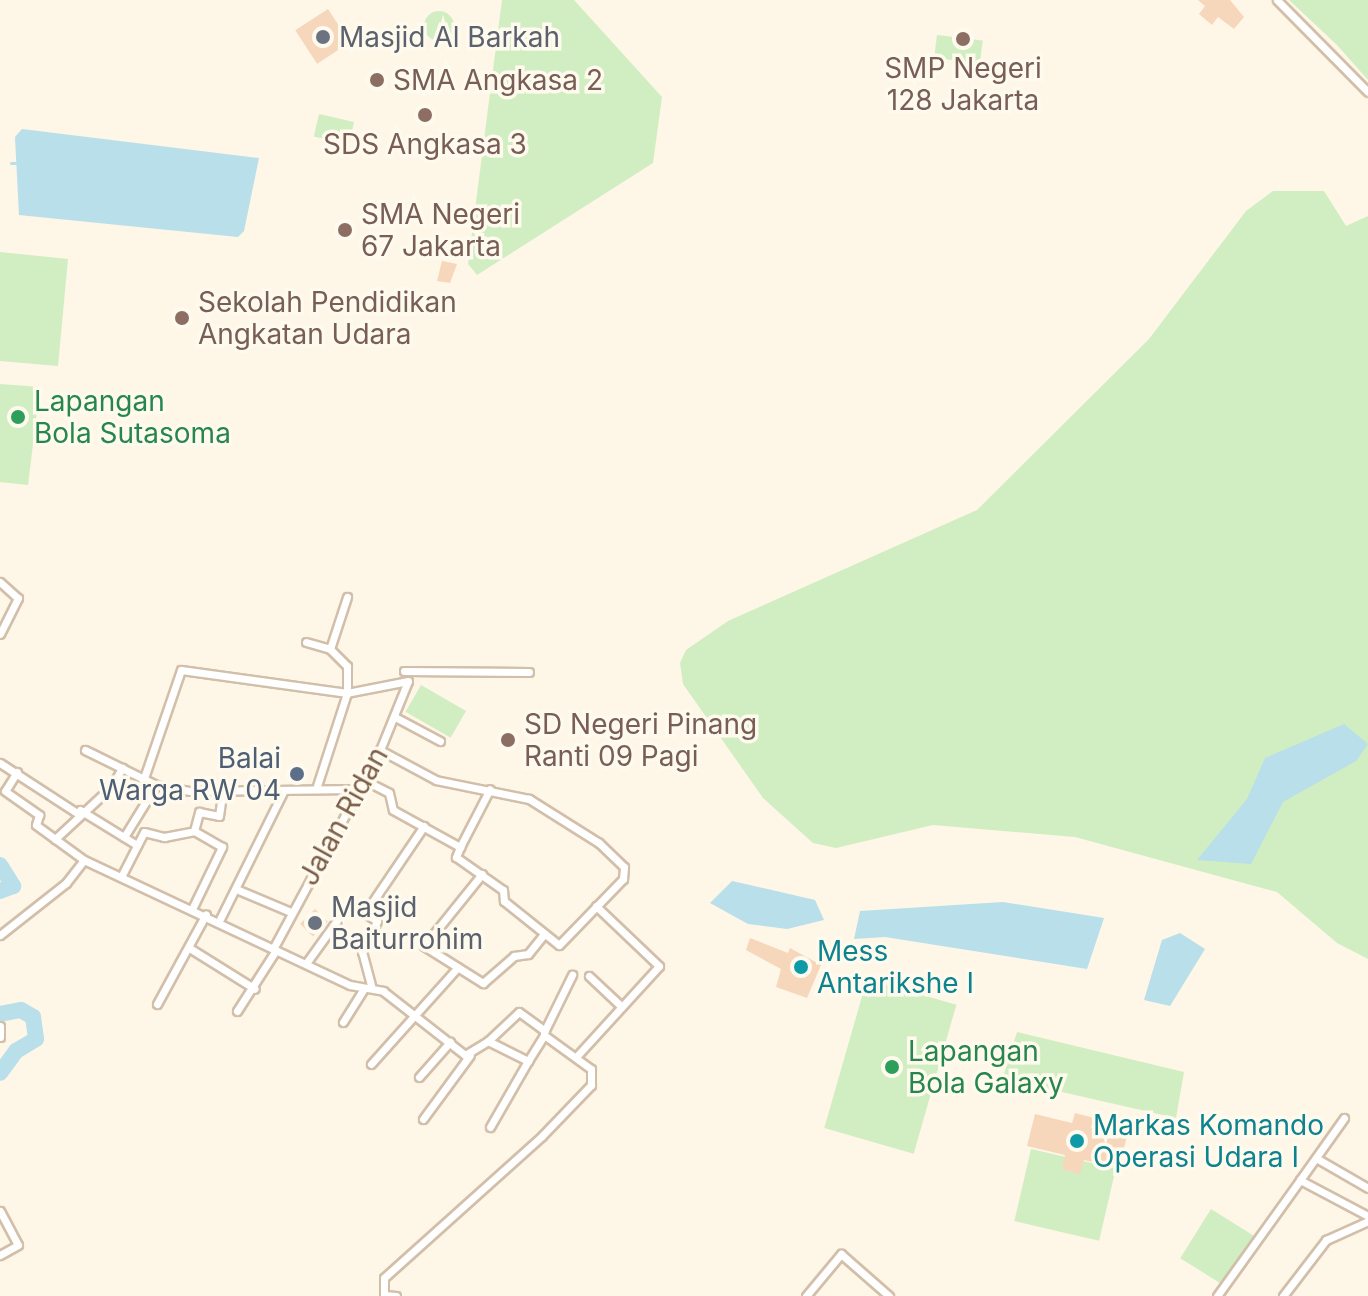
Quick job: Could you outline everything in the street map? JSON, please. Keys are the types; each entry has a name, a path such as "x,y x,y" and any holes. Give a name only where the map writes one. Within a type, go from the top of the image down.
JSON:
{"street":[{"path":"1277,0 1368,92"},
{"path":"0,582 16,592 16,602 0,634"},
{"path":"330,649 347,597"},
{"path":"306,642 330,649 347,666 347,693 316,789"},
{"path":"144,778 181,670 347,693"},
{"path":"404,671 529,672"},
{"name":"Jalan Ridan","path":"237,1011 255,989 291,912 380,750 408,681 347,693"},
{"path":"395,717 440,741"},
{"path":"85,750 156,785 222,795 356,789"},
{"path":"380,750 436,780 490,789 529,799 599,843 624,867 623,879 560,945 544,934 482,874 456,857 490,789"},
{"path":"0,763 137,845"},
{"path":"55,839 79,811 112,786 122,768"},
{"path":"17,772 5,791 39,815 36,825 84,860 220,919 275,950 368,986 415,1012 470,1055"},
{"path":"362,779 389,793 391,809 460,847"},
{"path":"124,837 156,785"},
{"path":"220,919 283,792"},
{"path":"194,831 198,812 219,816 222,795"},
{"path":"343,1022 368,986 362,952 377,921 365,913 424,826"},
{"path":"122,875 145,831 167,837 194,831 222,847 193,907"},
{"path":"0,935 84,860"},
{"path":"482,874 424,946 483,983 514,956 528,954 544,934"},
{"path":"236,889 291,912"},
{"path":"576,1057 655,972 656,959 596,906"},
{"path":"307,962 346,908"},
{"path":"157,1004 191,949 206,914"},
{"path":"191,949 255,989"},
{"path":"371,1064 458,967"},
{"path":"490,1127 544,1033 572,975"},
{"path":"589,976 621,1006"},
{"path":"396,1296 384,1296 384,1278 542,1136 593,1081 591,1069 519,1012 470,1055 423,1119"},
{"path":"0,1026 0,1037"},
{"path":"488,1041 528,1061"},
{"path":"419,1077 450,1042"},
{"path":"1217,1296 1344,1118"},
{"path":"1316,1158 1368,1188"},
{"path":"1299,1182 1367,1216"},
{"path":"0,1211 18,1245 0,1255"},
{"path":"1283,1296 1326,1240 1367,1216"},
{"path":"806,1296 841,1254 889,1296"}],"green space":[{"path":"502,0 574,0 662,97 653,163 477,275 468,264"},
{"path":"1289,0 1368,0 1368,80 1337,45"},
{"path":"439,11 445,12 453,20 453,32 445,40 439,41 433,40 425,32 424,26 425,20 433,12"},
{"path":"937,35 983,41 980,63 934,58"},
{"path":"319,114 354,122 349,145 314,136"},
{"path":"1273,191 1324,191 1346,226 1368,216 1368,959 1337,943 1277,892 1075,837 933,825 836,848 813,843 763,798 683,684 680,663 686,650 728,621 977,510 1149,339 1246,211"},
{"path":"0,252 68,259 58,366 0,361"},
{"name":"Lapangan Bola Sutasoma","path":"0,384 40,387 28,485 0,482"},
{"path":"421,685 466,711 451,738 406,712"},
{"name":"Lapangan Bola Galaxy","path":"867,979 956,1005 914,1154 824,1128"},
{"path":"1017,1032 1184,1072 1176,1118 1009,1080 1004,1074"},
{"path":"1031,1149 1116,1169 1099,1241 1014,1221"},
{"path":"1211,1209 1254,1236 1224,1285 1180,1258"}],"water":[{"path":"22,129 259,158 244,231 238,237 19,215 15,137"},
{"path":"1344,724 1368,744 1356,761 1283,802 1251,864 1197,860 1247,799 1265,758"},
{"path":"732,881 815,900 824,920 787,929 748,924 710,903"},
{"path":"1003,902 1104,918 1087,969 885,937 854,939 860,911"},
{"path":"1180,933 1205,949 1170,1006 1144,1000 1162,940"}],"building":[{"path":"1198,0 1230,0 1244,17 1234,29 1218,17 1212,25 1199,14 1205,6"},
{"name":"Masjid Al Barkah","path":"328,9 350,43 317,64 295,30"},
{"path":"442,261 457,264 450,283 437,281"},
{"name":"Masjid Baiturrohim","path":"315,909 328,922 313,937 300,924"},
{"name":"Mess Antarikshe I","path":"750,938 788,953 790,948 821,965 807,998 776,987 781,969 746,950"},
{"name":"Markas Komando Operasi Udara I","path":"1075,1113 1094,1118 1091,1128 1127,1136 1119,1168 1084,1160 1080,1174 1062,1169 1065,1155 1027,1146 1035,1114 1072,1123"}],"waterway":[{"path":"0,865 13,886 0,891"},
{"path":"0,1014 21,1010 33,1017 36,1039 16,1051 0,1073"}],"place":[{"name":"Masjid Al Barkah","path":"323,37"},
{"name":"SMP Negeri 128 Jakarta","path":"963,39"},
{"name":"SMA Angkasa 2","path":"377,80"},
{"name":"SDS Angkasa 3","path":"425,115"},
{"name":"SMA Negeri 67 Jakarta","path":"345,230"},
{"name":"Sekolah Pendidikan Angkatan Udara","path":"182,318"},
{"name":"Lapangan Bola Sutasoma","path":"18,417"},
{"name":"SD Negeri Pinang Ranti 09 Pagi","path":"508,740"},
{"name":"Balai Warga RW 04","path":"297,774"},
{"name":"Masjid Baiturrohim","path":"315,923"},
{"name":"Mess Antarikshe I","path":"801,967"},
{"name":"Lapangan Bola Galaxy","path":"892,1067"},
{"name":"Markas Komando Operasi Udara I","path":"1077,1141"}]}
